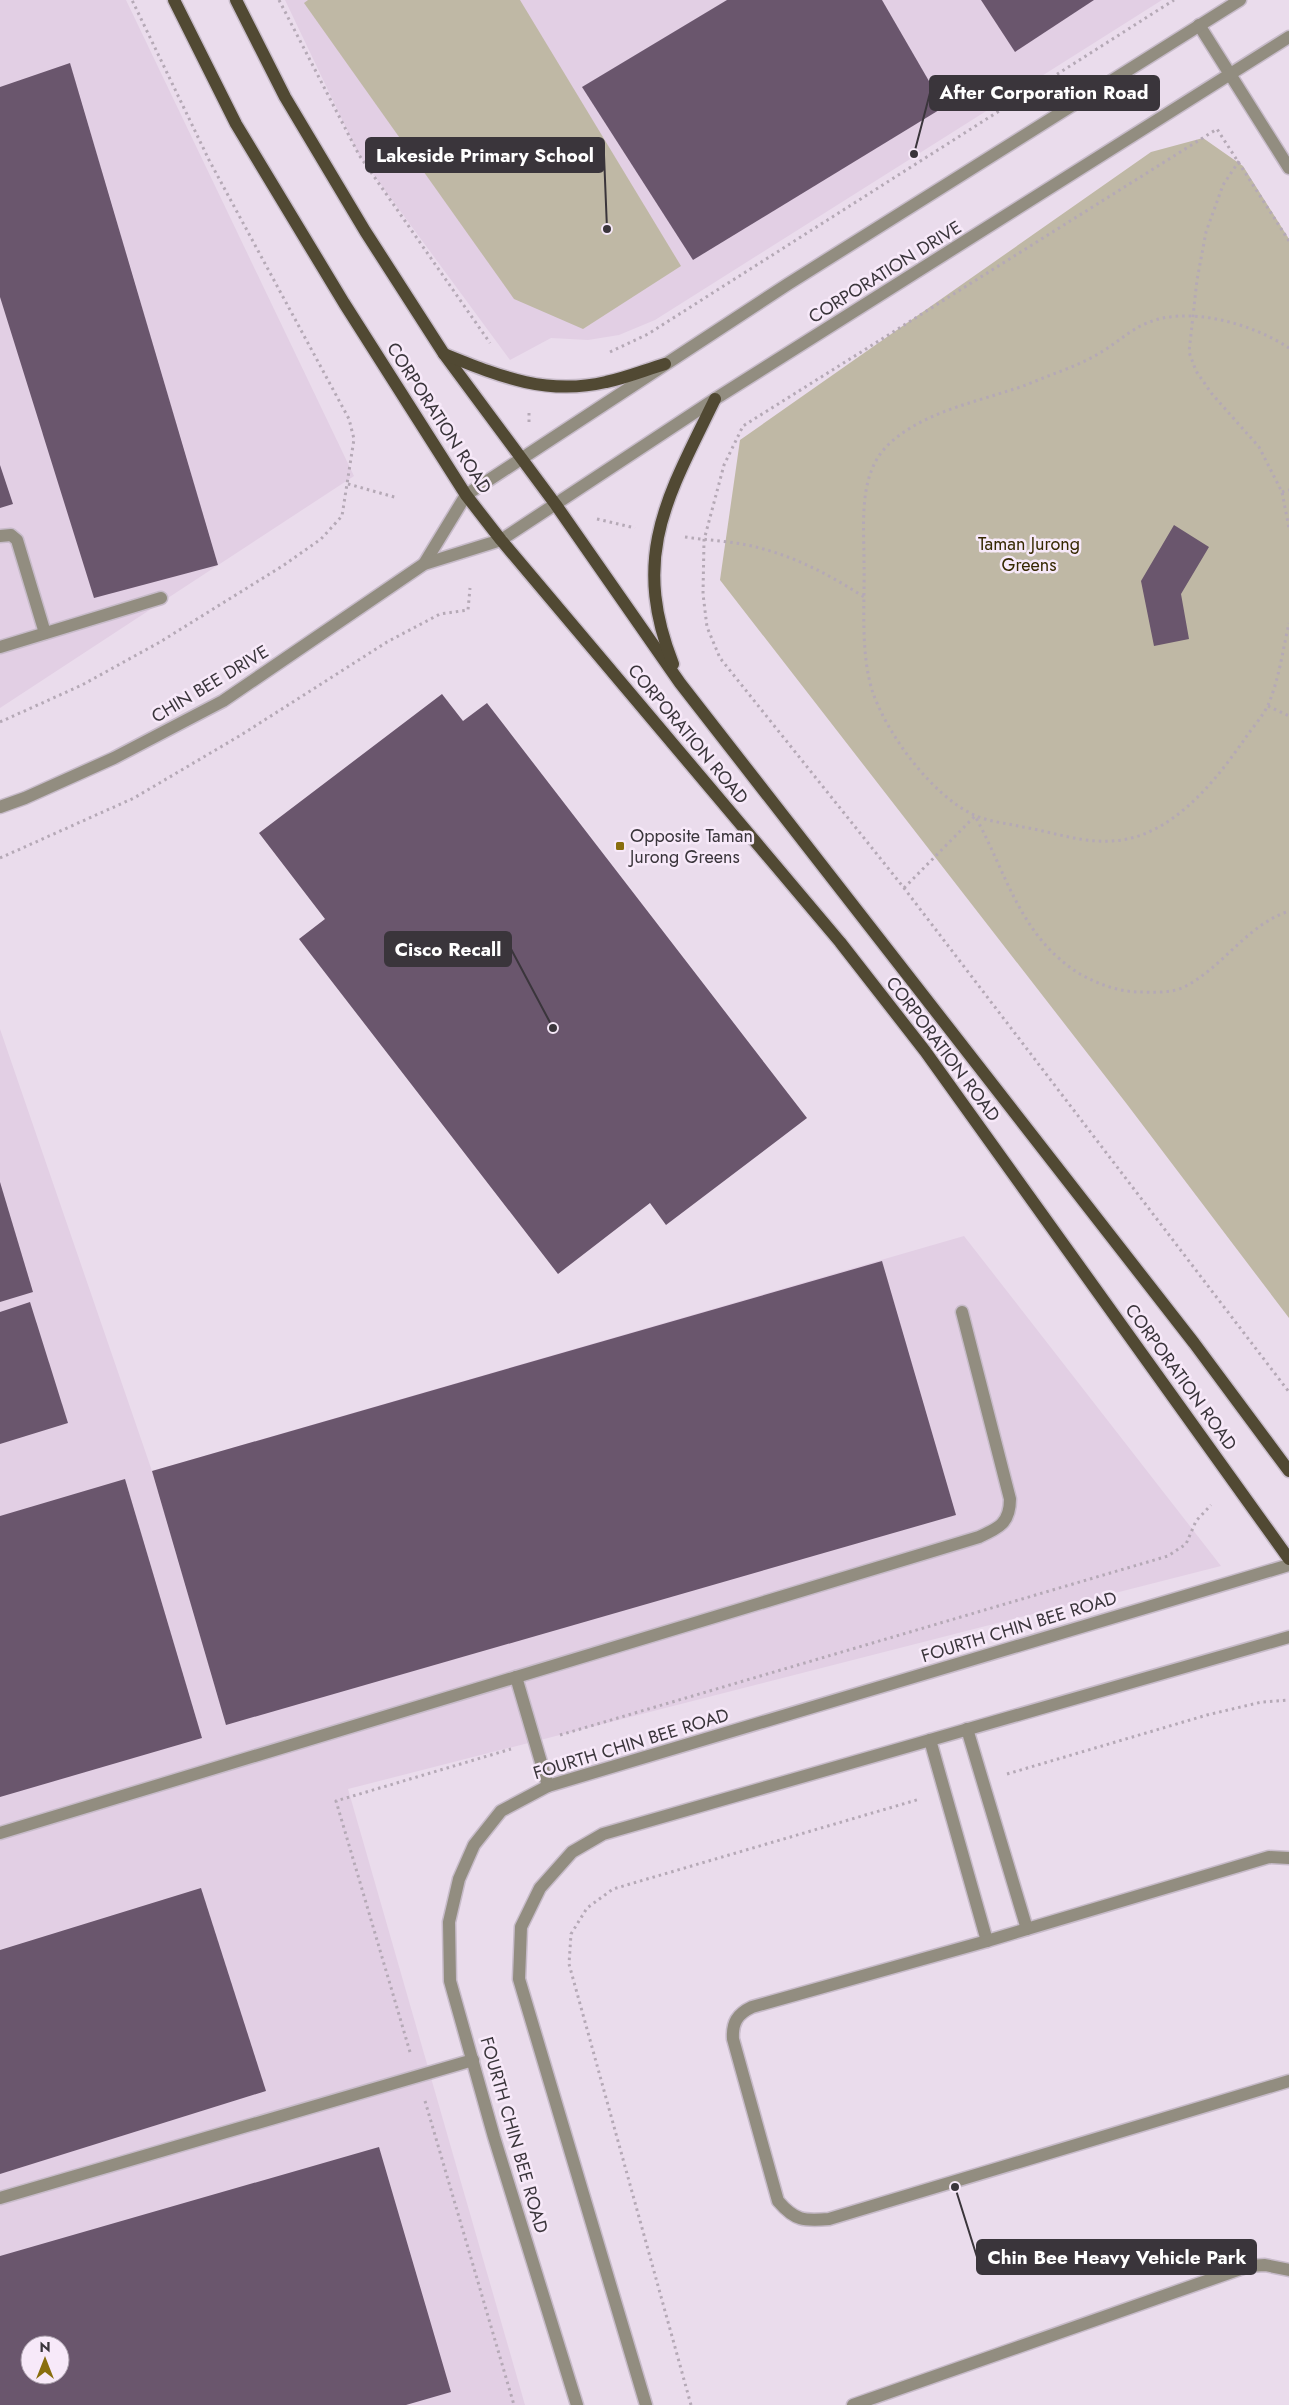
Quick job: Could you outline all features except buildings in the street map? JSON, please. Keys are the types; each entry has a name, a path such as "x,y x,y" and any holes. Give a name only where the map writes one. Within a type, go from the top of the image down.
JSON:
{"main road":[{"name":"CORPORATION ROAD","path":"174,0 236,124 344,303 466,495 501,540 840,942 925,1050 1289,1559"},
{"name":"CORPORATION ROAD","path":"236,0 285,97 365,231 444,354 556,505 680,683 1194,1343 1289,1471"},
{"path":"444,354 485,371 531,385 566,387 606,382 665,364"},
{"path":"680,683 663,636 655,599 653,572 656,538 674,485 715,399"}],"street":[{"path":"466,495 522,460 665,364 1240,0"},
{"path":"1199,25 1231,73 1289,168"},
{"name":"CORPORATION DRIVE","path":"501,540 715,399 1289,37"},
{"name":"CHIN BEE DRIVE","path":"424,564 466,495"},
{"path":"0,536 11,535 17,540 46,633"},
{"name":"CHIN BEE DRIVE","path":"0,807 25,798 114,758 223,701 424,564 501,540"},
{"path":"0,647 160,598"},
{"path":"0,1833 978,1537 995,1530 1006,1520 1010,1510 1010,1499 962,1312"},
{"name":"FOURTH CHIN BEE ROAD","path":"577,2405 494,2137 450,1981 450,1922 459,1880 474,1845 501,1810 548,1786 1289,1565"},
{"path":"646,2405 519,1979 521,1927 540,1888 572,1852 603,1834 1289,1637"},
{"path":"516,1677 548,1786"},
{"path":"967,1729 1027,1929"},
{"path":"930,1740 987,1941"},
{"path":"1289,1858 1269,1856 987,1941 752,2007 742,2012 736,2019 733,2029 733,2039 778,2201 788,2213 798,2219 829,2219 1289,2081"},
{"path":"0,2198 473,2060"},
{"path":"853,2405 1249,2266 1265,2265 1289,2270"}],"path":[{"path":"0,722 82,684 160,642 284,565 321,539 342,516 348,484 354,439 349,419 209,160 132,0"},
{"path":"279,0 359,155 495,350"},
{"path":"608,353 648,334 1174,0"},
{"path":"1289,241 1217,129 743,426 724,465 704,540 703,594 706,627 720,658 904,888 1289,1392"},
{"path":"1239,161 1223,185 1211,215 1201,253 1189,352 1196,371 1212,394 1259,447 1282,492 1289,528"},
{"path":"1289,348 1256,329 1231,322 1192,317 1167,317 1149,322 1127,333 1104,351 1080,362 1017,388 922,422 890,443 874,466 865,493 865,597 868,673 882,716 895,739 925,775 944,794 975,816 1070,839 1114,841 1135,837 1176,816 1198,797 1222,770 1268,706 1289,623"},
{"path":"348,484 398,498"},
{"path":"1282,492 1289,490"},
{"path":"704,540 745,545 802,562 834,577 865,597"},
{"path":"0,858 134,798 241,736 387,642 440,614 468,610 470,588"},
{"path":"1268,706 1289,716"},
{"path":"904,888 975,816"},
{"path":"975,816 1025,919 1037,937 1070,968 1097,983 1112,988 1160,992 1183,988 1198,979 1259,925 1289,911"},
{"path":"983,1781 1216,1713 1262,1702 1289,1700"},
{"path":"691,2405 569,1964 571,1934 587,1908 613,1890 945,1792"}],"shaded area":[{"path":"0,0 126,0 354,476 0,708"},
{"path":"285,0 1162,0 655,320 619,335 588,340 551,338 510,360 359,155"},
{"path":"0,1029 152,1471 964,1236 1221,1566 348,1789 525,2405 0,2405"}],"green space":[{"path":"308,0 520,0 681,266 583,329 514,299 304,3"},
{"name":"Taman Jurong Greens","path":"1203,138 1243,166 1289,239 1289,1318 1126,1103 720,580 740,440 1151,152"}],"place":[{"name":"After Corporation Road","path":"914,154"},
{"name":"Lakeside Primary School","path":"607,229"},
{"name":"Opposite Taman Jurong Greens","path":"620,846"},
{"name":"Cisco Recall","path":"553,1028"},
{"name":"Chin Bee Heavy Vehicle Park","path":"955,2187"}]}
